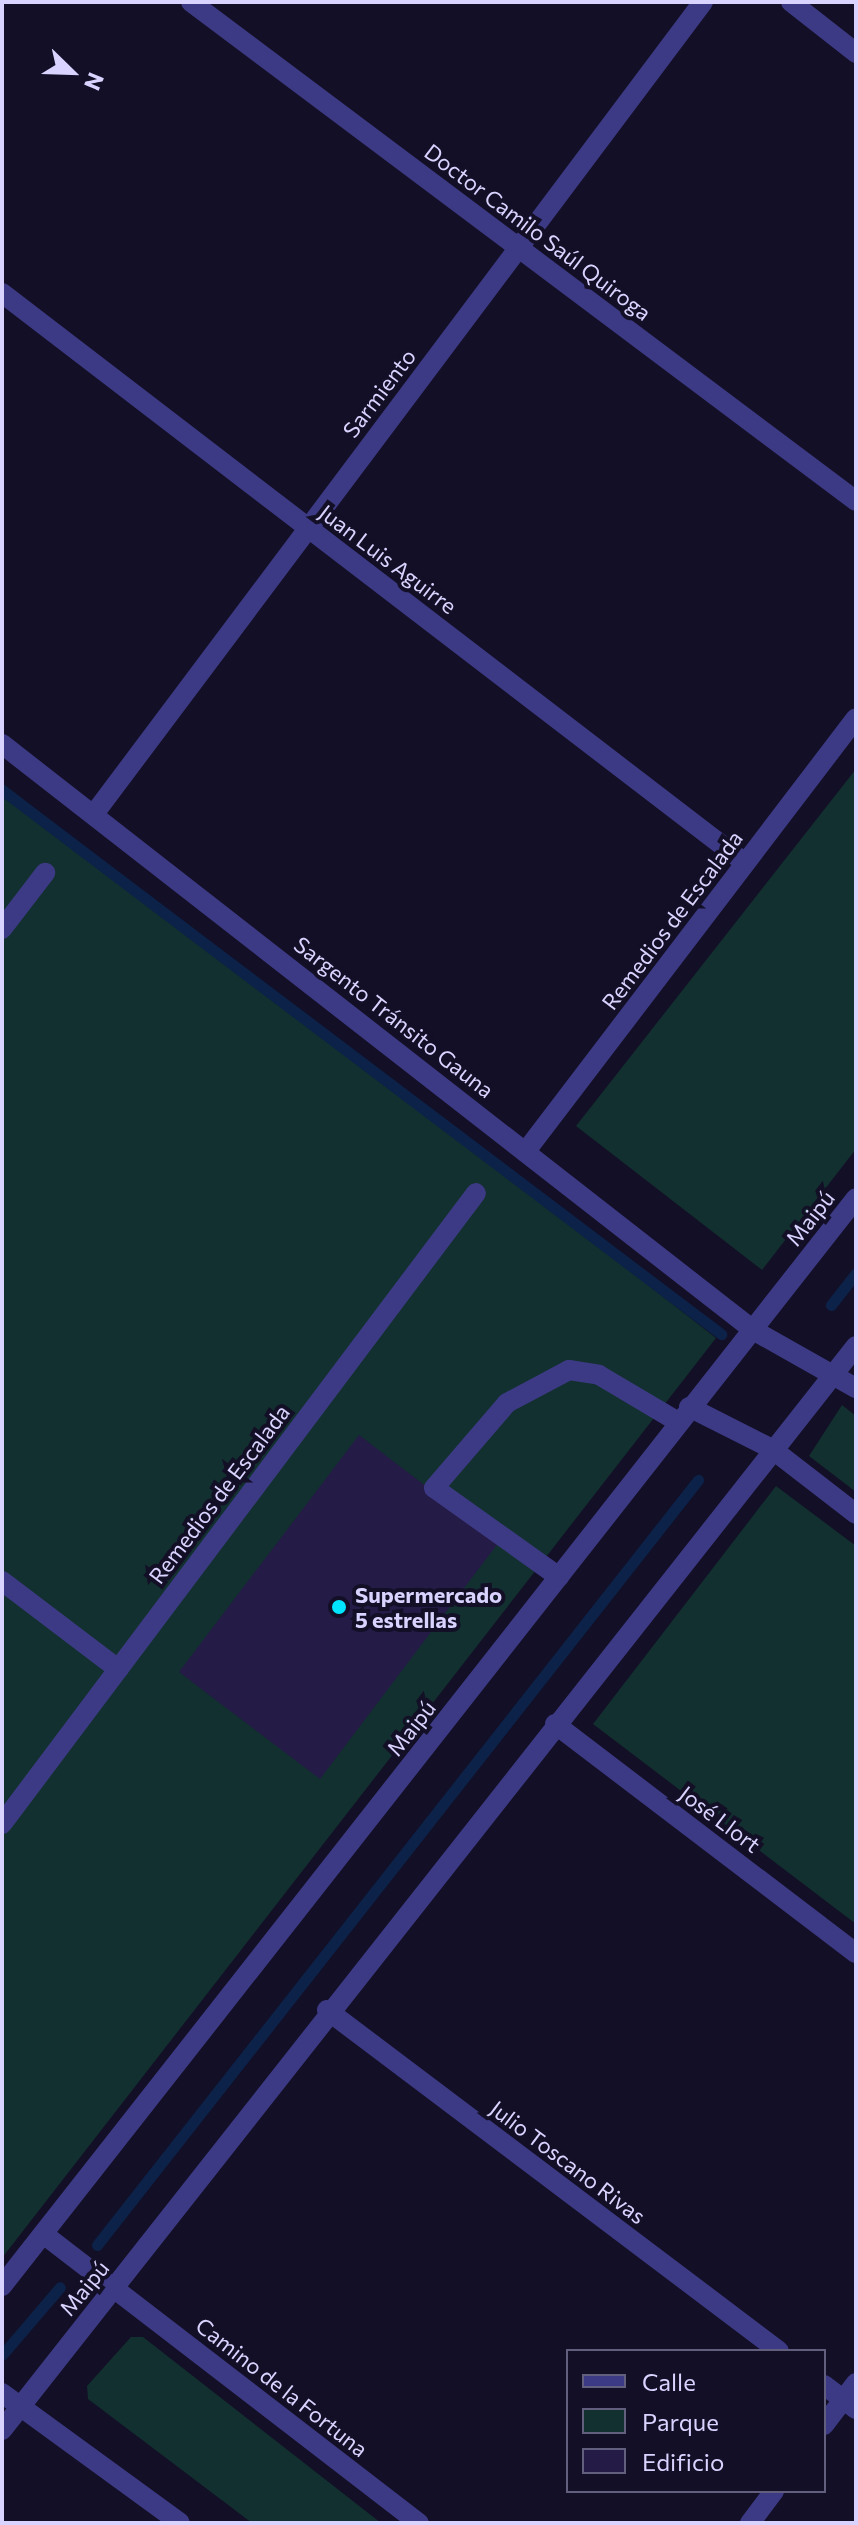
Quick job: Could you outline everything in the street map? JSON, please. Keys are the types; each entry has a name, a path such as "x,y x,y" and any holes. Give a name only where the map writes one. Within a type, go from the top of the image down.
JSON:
{"street":[{"name":"Doctor Camilo Saúl Quiroga","path":"191,2 856,501"},
{"name":"Sarmiento","path":"94,814 703,2"},
{"path":"791,2 856,53"},
{"name":"Juan Luis Aguirre","path":"2,293 745,863"},
{"name":"Remedios de Escalada","path":"526,1151 856,718"},
{"name":"Sargento Tránsito Gauna","path":"2,744 753,1330 836,1373"},
{"path":"2,929 45,873"},
{"name":"Remedios de Escalada","path":"2,1824 476,1193"},
{"name":"Maipú","path":"2,2286 46,2236 683,1415 856,1198"},
{"name":"Maipú","path":"2,2430 10,2399 116,2288 327,2010 856,1346"},
{"path":"559,1577 434,1488 507,1403 569,1370 599,1375 683,1415 772,1449 856,1514"},
{"path":"836,1373 856,1388"},
{"path":"2,1581 118,1669"},
{"name":"José Llort","path":"555,1724 856,1953"},
{"name":"Julio Toscano Rivas","path":"327,2010 776,2349"},
{"name":"Camino de la Fortuna","path":"46,2236 419,2523"},
{"path":"826,2386 852,2397 826,2423"},
{"path":"10,2399 180,2523"},
{"path":"750,2523 772,2493"}],"green space":[{"path":"856,769 856,1149 762,1270 576,1126"},
{"path":"2,783 716,1338 2,2258"},
{"path":"842,1405 856,1416 856,1492 809,1456"},
{"path":"776,1486 856,1546 856,1924 593,1724"},
{"path":"131,2337 143,2337 381,2523 252,2523 88,2399 87,2386"}],"building":[{"name":"Supermercado 5 estrellas","path":"359,1435 499,1542 320,1779 179,1672"}],"waterway":[{"path":"2,790 721,1334"},
{"path":"831,1305 856,1273"},
{"path":"97,2245 698,1480"},
{"path":"2,2355 60,2287"}],"place":[{"name":"Supermercado 5 estrellas","path":"339,1607"}]}
